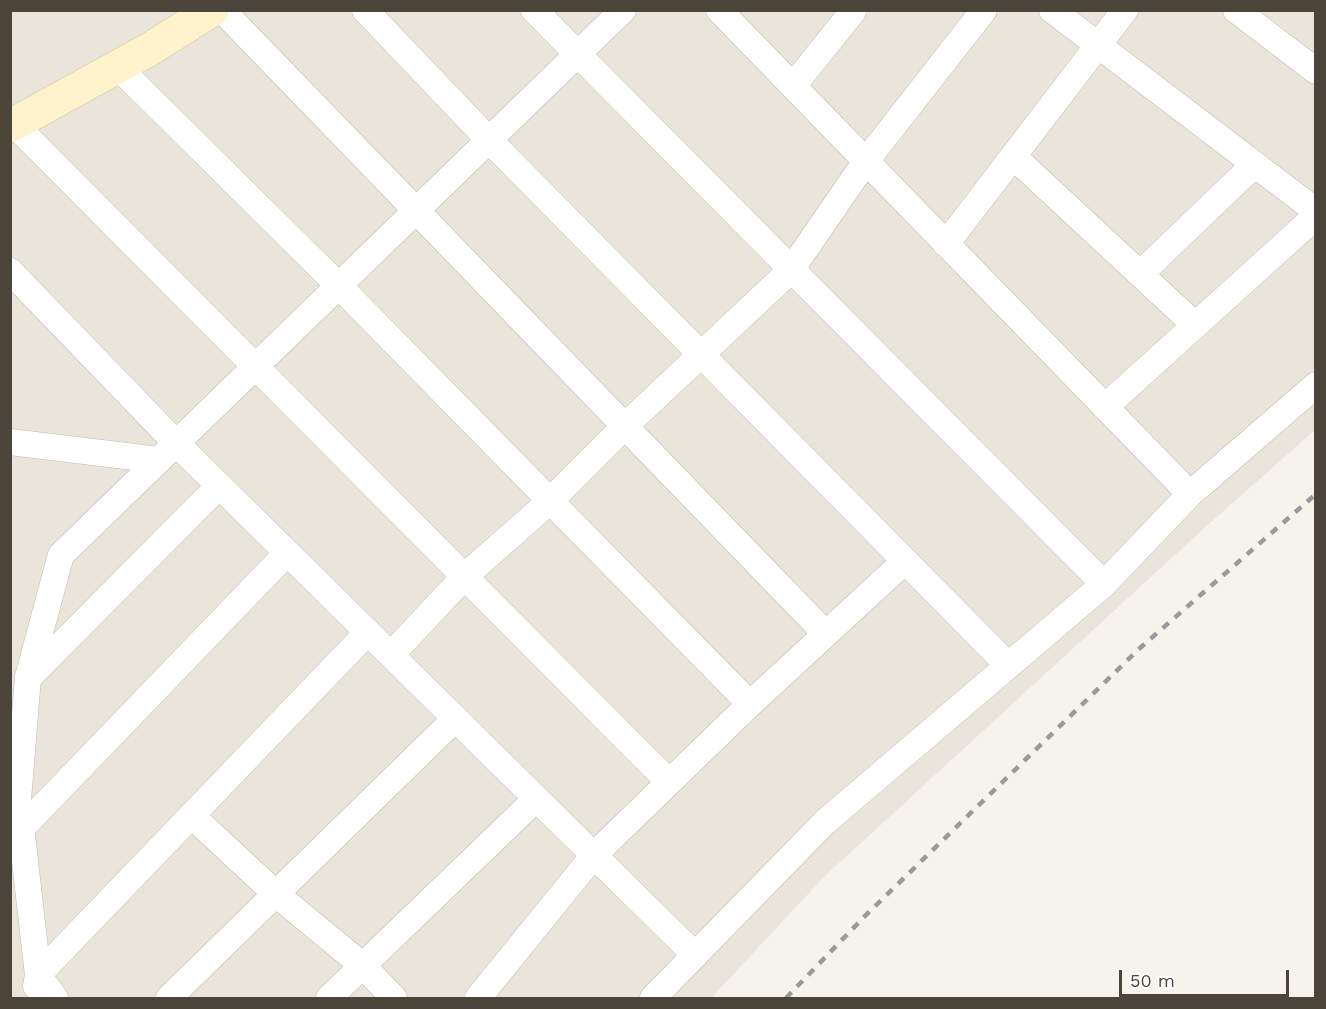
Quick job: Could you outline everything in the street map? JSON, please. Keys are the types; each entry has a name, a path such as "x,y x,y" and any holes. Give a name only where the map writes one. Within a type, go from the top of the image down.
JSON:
{"street":[{"path":"212,10 12,125 257,365 669,782"},
{"path":"222,10 826,634"},
{"path":"365,10 489,140 1008,665"},
{"path":"534,10 1104,584"},
{"path":"36,987 18,800 28,677 61,555 623,10"},
{"path":"720,10 1190,494"},
{"path":"793,86 854,10"},
{"path":"391,655 465,576 550,501 625,426 791,270 866,161 984,10"},
{"path":"1052,10 1316,213 1105,407"},
{"path":"946,244 1125,10"},
{"path":"1236,10 1316,71"},
{"path":"117,66 339,286 750,704"},
{"path":"1013,156 1195,325"},
{"path":"1140,274 1254,165"},
{"path":"10,271 168,452 219,486 695,955"},
{"path":"654,999 825,822 1104,584 1190,494 1316,385"},
{"path":"14,439 168,452"},
{"path":"28,677 219,486"},
{"path":"22,828 287,553"},
{"path":"478,999 594,855 750,704 905,561"},
{"path":"36,987 191,815 368,632"},
{"path":"169,999 455,719"},
{"path":"329,999 536,799"},
{"path":"191,815 276,894 363,966 394,999"},
{"path":"36,987 55,999"}],"shaded area":[{"path":"10,11 1315,11 1315,430 1201,531 825,876 711,998 11,998"}],"railway":[{"path":"786,998 864,917 1140,648 1316,494"}]}
